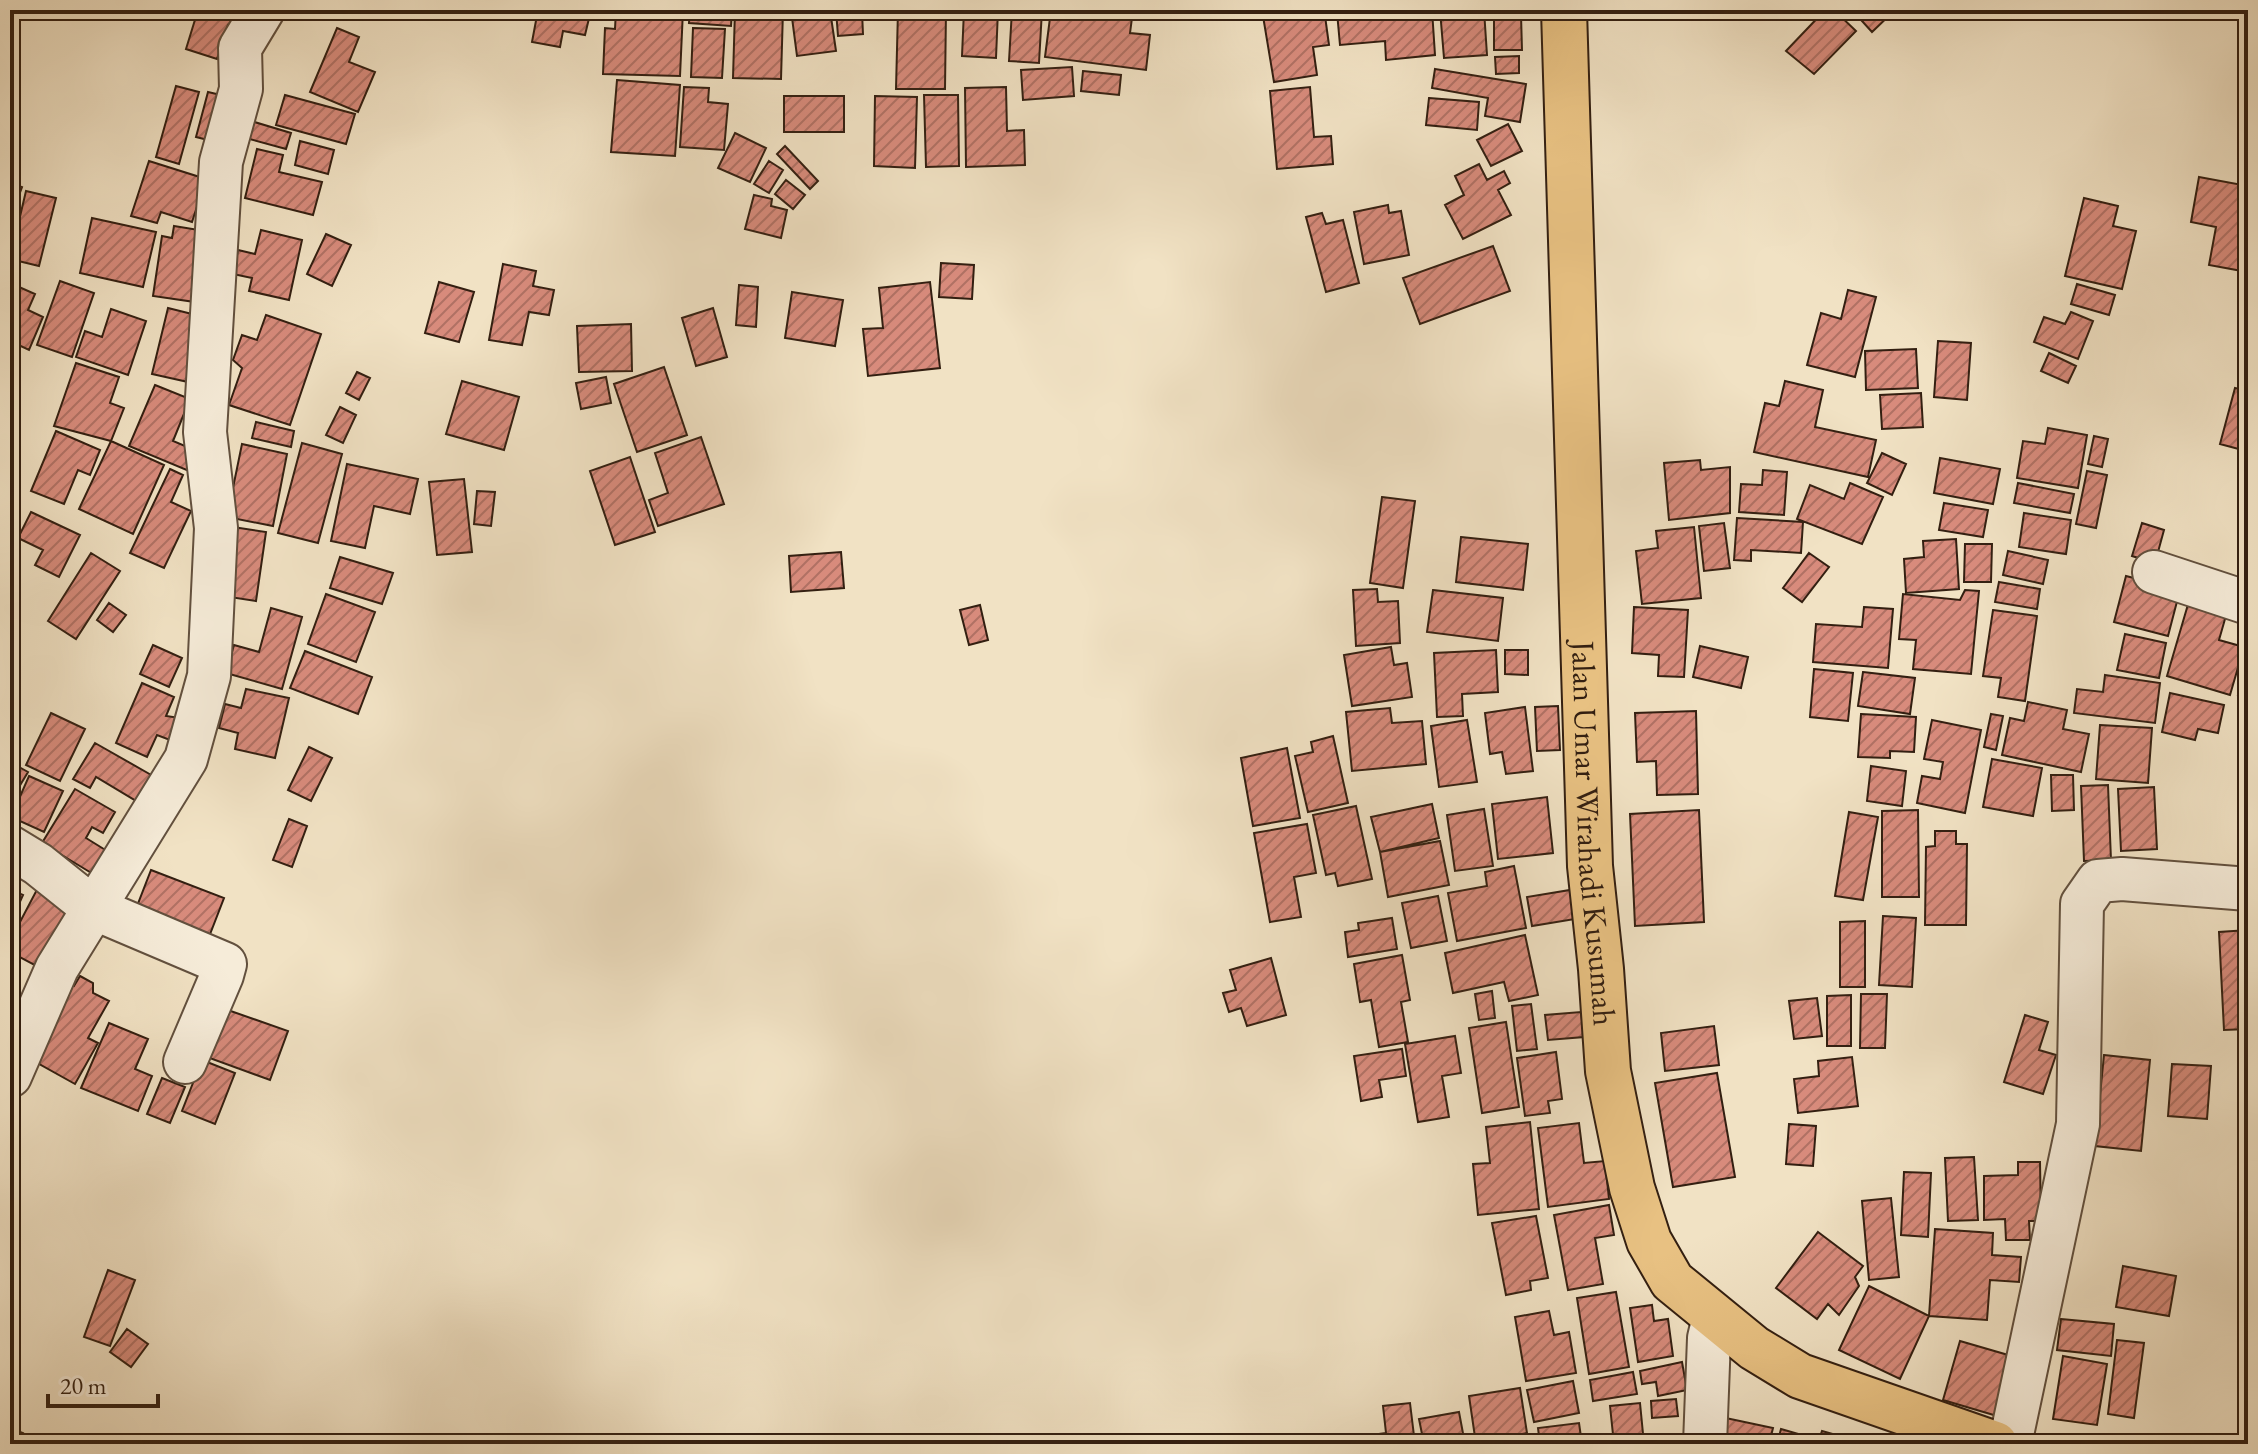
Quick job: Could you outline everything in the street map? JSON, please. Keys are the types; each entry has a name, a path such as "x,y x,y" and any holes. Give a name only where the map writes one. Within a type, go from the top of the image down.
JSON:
{"main road":[{"name":"Jalan Umar Wirahadi Kusumah","path":"1564,10 1590,866 1608,1071 1632,1188 1649,1241 1672,1281 1754,1348 1800,1376 1995,1444"}],"street":[{"path":"10,1076 57,968 186,759 209,676 216,528 205,432 221,162 241,89 240,48 263,10"},
{"path":"2154,572 2248,603"},
{"path":"10,847 38,864 93,908 225,964 185,1062"},
{"path":"2010,1444 2078,1124 2082,904 2098,881 2122,879 2248,889"},
{"path":"1705,1444 1709,1338 1714,1317"}],"building":[{"path":"198,10 250,10 244,29 228,25 217,59 186,49"},
{"path":"538,10 591,10 585,35 563,31 560,47 532,42"},
{"path":"616,10 683,10 680,76 603,74 605,28 615,29"},
{"path":"690,10 732,10 731,26 689,23"},
{"path":"735,10 783,10 781,79 733,78"},
{"path":"791,10 830,10 836,51 797,56"},
{"path":"836,10 886,10 862,12 863,34 838,36"},
{"path":"898,10 946,10 945,89 896,89"},
{"path":"964,10 998,10 996,58 962,56"},
{"path":"1012,10 1042,10 1039,63 1009,61"},
{"path":"1051,10 1133,10 1130,33 1150,35 1146,70 1045,57"},
{"path":"1262,10 1306,10 1308,19 1325,16 1329,45 1313,47 1317,75 1274,82"},
{"path":"1432,10 1435,55 1386,60 1385,41 1340,45 1337,12"},
{"path":"1440,10 1484,10 1487,55 1444,58"},
{"path":"1825,10 1834,10 1856,31 1814,74 1786,51"},
{"path":"1852,10 1895,10 1872,32"},
{"path":"1494,15 1521,15 1522,50 1494,50"},
{"path":"337,28 359,37 349,62 375,72 358,112 310,92"},
{"path":"693,28 725,29 722,78 691,77"},
{"path":"1519,56 1519,73 1496,74 1495,57"},
{"path":"1072,67 1074,96 1023,100 1021,70"},
{"path":"1435,69 1526,84 1520,122 1485,116 1488,98 1432,88"},
{"path":"1083,71 1121,75 1119,95 1081,91"},
{"path":"617,80 680,85 675,156 611,152"},
{"path":"176,86 199,92 179,164 156,157"},
{"path":"684,87 709,88 708,102 728,104 724,150 680,147"},
{"path":"1006,87 1007,131 1024,130 1025,165 966,167 965,88"},
{"path":"1310,87 1314,137 1331,136 1333,164 1277,169 1270,91"},
{"path":"208,92 225,96 212,141 196,137"},
{"path":"285,95 355,114 346,144 276,125"},
{"path":"924,95 958,95 959,166 926,167"},
{"path":"784,96 844,96 844,132 784,132"},
{"path":"875,96 917,97 915,168 874,166"},
{"path":"1429,98 1479,102 1477,130 1426,125"},
{"path":"251,121 291,133 286,149 246,138"},
{"path":"1508,124 1522,151 1491,166 1477,140"},
{"path":"735,133 766,148 750,182 718,168"},
{"path":"300,141 334,150 328,174 295,165"},
{"path":"785,146 818,181 810,189 777,154"},
{"path":"257,149 283,155 279,172 322,182 313,215 245,198"},
{"path":"149,161 206,179 192,222 161,212 157,223 131,216"},
{"path":"769,161 783,170 769,193 754,184"},
{"path":"1479,164 1487,180 1504,171 1510,183 1498,190 1511,215 1463,239 1445,205 1464,195 1455,176"},
{"path":"2199,177 2248,186 2248,237 2242,271 2209,265 2216,227 2191,222"},
{"path":"786,180 805,195 793,209 775,194"},
{"path":"10,183 22,187 11,217 10,217"},
{"path":"26,191 56,198 39,266 10,259"},
{"path":"754,195 772,199 771,206 787,210 781,238 745,229"},
{"path":"2084,198 2118,206 2113,226 2136,231 2122,289 2065,276"},
{"path":"1388,205 1389,213 1401,211 1409,255 1364,264 1354,212"},
{"path":"1322,213 1326,224 1343,220 1359,283 1326,292 1306,217"},
{"path":"92,218 156,232 143,287 80,273"},
{"path":"174,226 205,231 195,302 153,296 162,236 172,238"},
{"path":"261,230 302,240 289,300 249,291 252,278 233,274 238,250 255,254"},
{"path":"326,234 351,245 332,286 307,274"},
{"path":"1493,246 1510,291 1420,324 1403,278"},
{"path":"941,263 974,265 972,299 939,297"},
{"path":"503,264 536,271 533,286 554,290 549,315 529,312 522,345 489,340"},
{"path":"60,281 94,293 72,357 37,345"},
{"path":"439,282 474,292 459,342 425,333"},
{"path":"930,282 940,368 868,376 863,329 883,328 879,288"},
{"path":"10,283 35,294 28,310 43,317 29,350 10,341"},
{"path":"2077,284 2115,295 2109,315 2071,304"},
{"path":"739,285 758,287 756,327 736,325"},
{"path":"1848,290 1876,297 1855,377 1807,365 1821,313 1841,319"},
{"path":"792,292 843,300 835,346 785,338"},
{"path":"168,308 204,317 188,382 152,374"},
{"path":"713,308 727,357 696,366 682,318"},
{"path":"111,309 146,321 128,375 76,357 85,331 102,337"},
{"path":"2071,312 2093,321 2078,359 2034,342 2044,317 2065,324"},
{"path":"266,315 321,334 290,425 229,405 242,368 233,360 242,335 257,340"},
{"path":"631,324 632,371 579,372 577,326"},
{"path":"1938,341 1971,343 1967,400 1934,397"},
{"path":"1916,349 1918,388 1866,390 1865,351"},
{"path":"2049,353 2076,366 2068,383 2041,371"},
{"path":"76,363 119,377 110,403 124,408 111,441 54,426"},
{"path":"664,367 687,435 637,452 614,384"},
{"path":"357,372 370,378 359,400 346,393"},
{"path":"606,377 611,403 581,409 576,383"},
{"path":"462,381 519,397 504,450 446,434"},
{"path":"1785,381 1823,390 1815,427 1876,440 1868,477 1754,452 1765,403 1779,406"},
{"path":"155,385 190,399 173,441 197,451 189,471 129,446"},
{"path":"2235,388 2248,391 2246,451 2220,444"},
{"path":"1921,393 1923,427 1882,429 1880,395"},
{"path":"340,407 356,415 343,443 326,435"},
{"path":"256,422 294,431 291,447 252,438"},
{"path":"2048,428 2087,435 2078,488 2017,478 2023,441 2045,444"},
{"path":"56,431 100,450 90,475 78,470 64,504 31,491"},
{"path":"2094,436 2108,439 2102,467 2088,464"},
{"path":"701,437 724,504 658,526 649,500 668,493 655,453"},
{"path":"111,441 164,465 133,534 79,509"},
{"path":"302,443 342,454 318,543 278,533"},
{"path":"242,444 287,454 273,526 227,517"},
{"path":"1882,453 1906,464 1892,495 1867,483"},
{"path":"630,457 655,532 615,545 590,471"},
{"path":"1940,458 2000,469 1993,504 1934,493"},
{"path":"1700,460 1701,470 1730,467 1730,513 1669,520 1664,463"},
{"path":"347,464 418,479 410,514 374,506 365,548 331,541"},
{"path":"170,469 183,475 171,502 191,511 164,568 130,553"},
{"path":"1763,470 1787,472 1784,515 1739,512 1741,484 1762,485"},
{"path":"2087,471 2107,475 2096,528 2076,524"},
{"path":"464,479 472,552 437,555 429,482"},
{"path":"1850,483 1883,497 1862,544 1797,519 1810,485 1844,499"},
{"path":"2018,483 2074,494 2070,513 2014,503"},
{"path":"477,491 495,492 491,526 474,524"},
{"path":"1382,497 1415,501 1403,588 1370,583"},
{"path":"1944,503 1988,510 1983,537 1939,530"},
{"path":"31,512 80,535 59,577 35,565 43,550 18,538"},
{"path":"2024,513 2071,520 2066,554 2019,547"},
{"path":"1737,518 1803,522 1801,553 1751,550 1751,561 1734,560"},
{"path":"1724,523 1730,568 1704,571 1699,526"},
{"path":"2142,523 2164,530 2155,563 2132,556"},
{"path":"233,527 266,532 256,601 223,596"},
{"path":"1694,527 1701,598 1642,604 1636,551 1658,548 1656,531"},
{"path":"1461,537 1528,544 1523,590 1456,582"},
{"path":"1956,539 1959,589 1906,593 1904,559 1924,557 1923,541"},
{"path":"1965,544 1992,544 1991,582 1964,582"},
{"path":"2008,551 2048,560 2043,584 2003,575"},
{"path":"841,552 844,588 791,592 789,556"},
{"path":"91,553 120,571 76,639 48,621"},
{"path":"1809,553 1829,567 1802,602 1783,588"},
{"path":"340,557 393,573 382,604 330,588"},
{"path":"2126,576 2180,590 2168,636 2114,622"},
{"path":"1999,582 2040,589 2037,609 1995,602"},
{"path":"1377,589 1378,602 1398,601 1400,643 1356,646 1353,590"},
{"path":"1433,590 1503,598 1498,641 1427,632"},
{"path":"1965,590 1979,591 1971,674 1913,669 1916,640 1899,639 1903,594 1960,600"},
{"path":"326,594 375,612 356,662 308,644"},
{"path":"2189,601 2227,612 2219,640 2244,647 2230,695 2167,676"},
{"path":"109,603 126,615 113,632 97,620"},
{"path":"980,605 988,640 969,645 960,610"},
{"path":"1634,607 1688,610 1684,677 1658,676 1659,655 1632,653"},
{"path":"1864,607 1893,609 1888,668 1813,662 1816,624 1862,627"},
{"path":"271,608 302,617 282,689 226,673 234,645 259,652"},
{"path":"1993,610 2037,616 2025,701 1998,697 2001,678 1983,676"},
{"path":"2125,634 2166,643 2159,678 2117,670"},
{"path":"153,645 182,658 169,687 140,674"},
{"path":"1700,646 1748,657 1741,688 1693,677"},
{"path":"1391,647 1394,665 1407,663 1412,697 1352,706 1344,655"},
{"path":"1496,650 1498,692 1462,694 1463,716 1437,717 1434,653"},
{"path":"1505,650 1528,650 1528,675 1505,674"},
{"path":"305,651 372,677 358,714 290,688"},
{"path":"2248,657 2248,698 2238,695"},
{"path":"1814,669 1853,673 1848,721 1810,717"},
{"path":"1863,672 1915,678 1910,714 1858,706"},
{"path":"2105,675 2160,683 2155,723 2074,713 2077,689 2103,692"},
{"path":"142,683 174,697 166,716 180,718 170,740 157,735 147,757 116,743"},
{"path":"246,689 289,698 275,758 235,749 238,733 219,728 225,704 241,708"},
{"path":"2170,693 2224,705 2218,733 2198,729 2195,740 2162,732"},
{"path":"2028,702 2067,710 2063,729 2089,734 2081,772 2002,755 2010,718 2024,721"},
{"path":"1558,706 1560,750 1537,751 1535,707"},
{"path":"1525,707 1533,771 1506,774 1502,752 1490,754 1485,713"},
{"path":"1390,708 1392,723 1422,721 1426,764 1352,771 1346,712"},
{"path":"1696,711 1698,794 1657,795 1656,761 1637,762 1635,713"},
{"path":"51,713 85,729 60,781 26,765"},
{"path":"1861,714 1916,717 1914,752 1890,751 1890,758 1858,757"},
{"path":"1991,714 2003,716 1996,750 1984,747"},
{"path":"1467,720 1477,782 1439,787 1431,726"},
{"path":"1932,720 1981,730 1965,813 1917,803 1922,776 1940,779 1943,762 1924,759"},
{"path":"2100,725 2152,728 2148,783 2096,779"},
{"path":"1333,736 1348,803 1308,812 1295,756 1313,752 1311,742"},
{"path":"95,743 153,776 138,802 96,777 90,788 73,779"},
{"path":"309,747 332,758 311,801 288,790"},
{"path":"1287,748 1300,818 1253,826 1241,758"},
{"path":"1992,759 2042,768 2033,816 1983,807"},
{"path":"10,762 28,772 10,802"},
{"path":"1871,766 1906,771 1902,806 1867,801"},
{"path":"2051,775 2073,775 2074,810 2052,811"},
{"path":"29,776 63,791 44,832 11,817"},
{"path":"2108,785 2111,860 2084,861 2081,786"},
{"path":"2154,787 2157,849 2121,851 2118,789"},
{"path":"75,789 115,812 103,833 92,827 86,838 107,851 93,874 42,843"},
{"path":"1547,797 1553,853 1498,859 1492,804"},
{"path":"1432,804 1439,838 1380,852 1371,817"},
{"path":"1356,806 1372,879 1338,886 1335,873 1326,875 1313,815"},
{"path":"1484,809 1493,866 1455,871 1447,815"},
{"path":"1699,810 1704,922 1635,926 1630,814"},
{"path":"1918,810 1919,897 1882,897 1882,811"},
{"path":"1849,812 1878,817 1863,900 1835,896"},
{"path":"289,819 307,826 292,867 273,860"},
{"path":"1307,824 1316,873 1294,877 1301,917 1270,922 1254,833"},
{"path":"1935,831 1956,831 1956,844 1967,844 1966,925 1925,925 1926,847 1935,846"},
{"path":"1440,841 1449,885 1388,897 1380,852"},
{"path":"1514,866 1526,928 1457,941 1448,893 1487,886 1485,872"},
{"path":"151,870 224,898 207,942 134,914"},
{"path":"42,880 78,900 42,969 10,952 10,941"},
{"path":"1570,890 1575,919 1532,926 1527,897"},
{"path":"16,892 23,895 10,924 10,904"},
{"path":"1438,896 1447,941 1411,948 1402,903"},
{"path":"1883,916 1916,918 1912,987 1879,985"},
{"path":"1392,918 1397,949 1348,957 1345,932 1359,930 1358,923"},
{"path":"1865,921 1865,987 1840,987 1840,922"},
{"path":"2248,930 2248,1029 2224,1030 2219,932"},
{"path":"1525,935 1538,995 1509,1001 1504,982 1453,993 1445,953"},
{"path":"1402,955 1410,1000 1401,1002 1408,1042 1379,1047 1371,1000 1360,1002 1354,964"},
{"path":"1271,958 1286,1015 1247,1026 1241,1008 1229,1012 1223,993 1236,990 1230,970"},
{"path":"80,976 93,983 93,993 109,1001 88,1038 98,1043 75,1084 25,1056 67,982 74,986"},
{"path":"1492,991 1495,1018 1479,1020 1475,994"},
{"path":"1861,994 1887,994 1885,1048 1860,1048"},
{"path":"1851,995 1851,1046 1827,1046 1827,996"},
{"path":"1817,998 1822,1036 1794,1039 1789,1001"},
{"path":"1531,1004 1537,1049 1517,1051 1512,1006"},
{"path":"222,1008 288,1031 270,1080 204,1056"},
{"path":"1581,1012 1584,1037 1548,1040 1545,1015"},
{"path":"2025,1015 2048,1022 2039,1050 2056,1055 2043,1094 2004,1082"},
{"path":"1506,1022 1519,1107 1482,1113 1469,1028"},
{"path":"109,1023 148,1039 135,1069 152,1076 138,1111 81,1088"},
{"path":"1714,1026 1719,1065 1665,1071 1661,1033"},
{"path":"1455,1036 1461,1073 1442,1076 1449,1117 1418,1122 1405,1044"},
{"path":"1402,1049 1406,1076 1379,1080 1382,1097 1361,1101 1354,1056"},
{"path":"1556,1052 1562,1099 1548,1101 1550,1113 1525,1116 1517,1058"},
{"path":"2104,1055 2150,1060 2141,1151 2095,1146"},
{"path":"1852,1057 1858,1106 1798,1113 1794,1079 1819,1076 1818,1061"},
{"path":"202,1060 235,1073 215,1124 182,1111"},
{"path":"2172,1064 2211,1066 2207,1119 2168,1116"},
{"path":"1717,1073 1735,1177 1673,1187 1655,1083"},
{"path":"162,1078 185,1087 170,1123 147,1114"},
{"path":"1530,1122 1539,1209 1478,1215 1473,1164 1490,1163 1486,1127"},
{"path":"1579,1123 1584,1163 1605,1161 1609,1199 1548,1207 1538,1128"},
{"path":"1789,1124 1816,1126 1813,1166 1786,1164"},
{"path":"1974,1157 1978,1220 1948,1221 1945,1158"},
{"path":"2018,1162 2040,1162 2041,1221 2029,1221 2030,1240 2006,1240 2005,1219 1984,1220 1984,1176 2018,1175"},
{"path":"1904,1172 1931,1173 1928,1237 1901,1235"},
{"path":"1891,1198 1899,1277 1869,1280 1862,1201"},
{"path":"1609,1205 1614,1235 1595,1238 1603,1284 1568,1290 1554,1215"},
{"path":"1536,1216 1548,1278 1530,1281 1531,1290 1506,1295 1492,1223"},
{"path":"1935,1229 1993,1233 1992,1255 2021,1257 2019,1282 1990,1280 1987,1320 1929,1316"},
{"path":"1818,1232 1863,1266 1855,1277 1859,1286 1839,1315 1828,1304 1817,1319 1776,1288"},
{"path":"2123,1266 2176,1276 2169,1316 2116,1307"},
{"path":"108,1270 135,1280 110,1346 84,1337"},
{"path":"1869,1286 1929,1316 1900,1379 1839,1350"},
{"path":"1616,1292 1629,1367 1589,1374 1577,1298"},
{"path":"1652,1305 1654,1321 1668,1319 1673,1356 1638,1362 1630,1308"},
{"path":"1549,1311 1554,1335 1569,1332 1576,1373 1526,1381 1515,1317"},
{"path":"2061,1319 2114,1324 2111,1356 2057,1350"},
{"path":"127,1329 148,1344 131,1367 110,1352"},
{"path":"2117,1340 2144,1343 2134,1418 2108,1414"},
{"path":"1960,1341 2015,1357 1997,1416 1943,1400"},
{"path":"2063,1356 2107,1364 2097,1425 2053,1419"},
{"path":"1682,1362 1687,1390 1658,1396 1656,1382 1642,1384 1640,1371"},
{"path":"1633,1372 1637,1394 1593,1401 1590,1380"},
{"path":"1573,1381 1579,1413 1534,1422 1527,1390"},
{"path":"1520,1388 1527,1433 1506,1437 1507,1444 1476,1444 1469,1396"},
{"path":"1676,1399 1678,1416 1652,1418 1651,1401"},
{"path":"1410,1403 1415,1444 1357,1444 1356,1437 1386,1433 1383,1406"},
{"path":"1640,1403 1644,1444 1614,1444 1610,1406"},
{"path":"1459,1412 1465,1444 1424,1444 1419,1419"},
{"path":"1721,1417 1773,1428 1769,1444 1716,1444"},
{"path":"1579,1423 1582,1444 1540,1444 1538,1428"},
{"path":"10,1428 23,1433 19,1444 10,1444"},
{"path":"1781,1429 1819,1440 1822,1431 1868,1444 1777,1444"}]}
